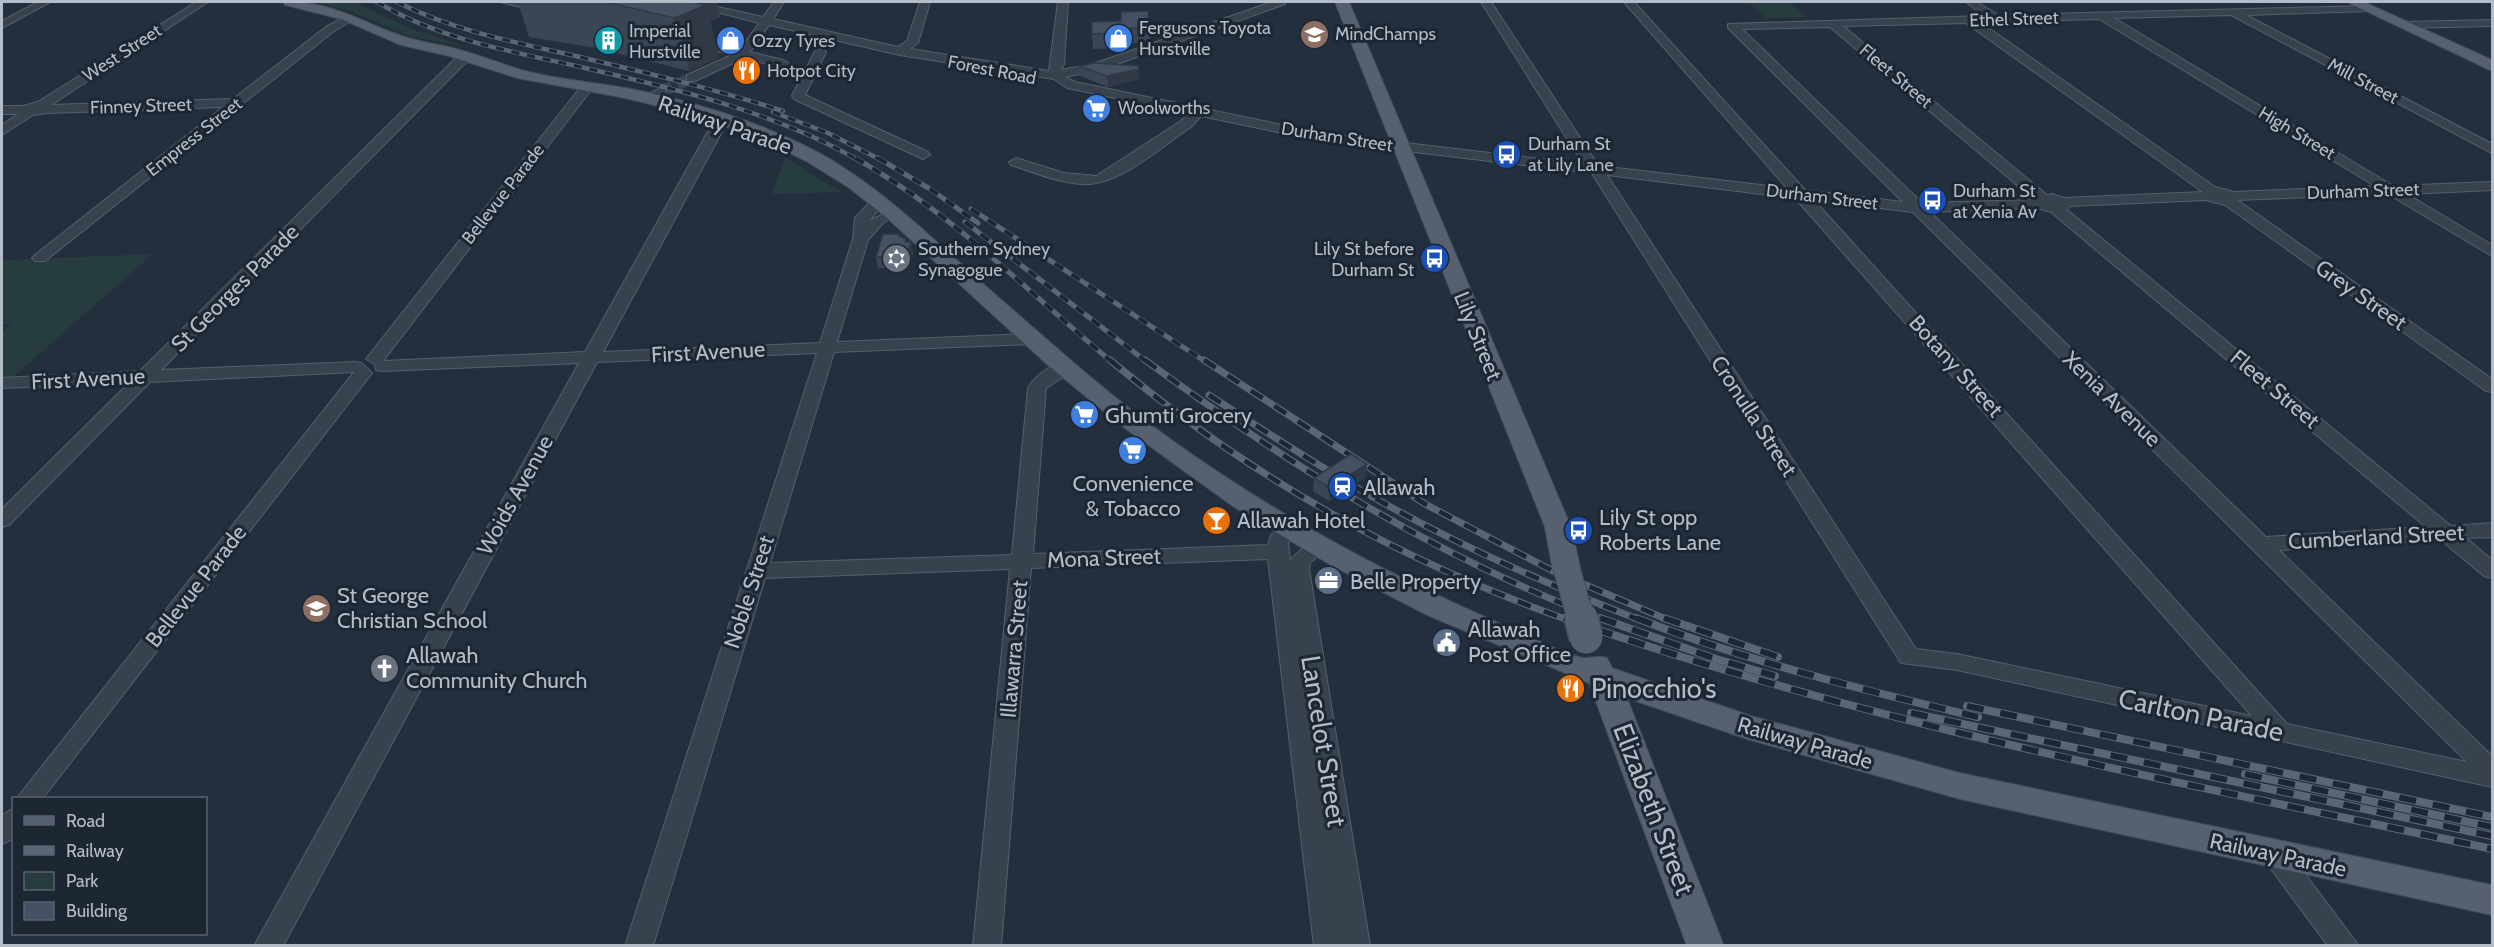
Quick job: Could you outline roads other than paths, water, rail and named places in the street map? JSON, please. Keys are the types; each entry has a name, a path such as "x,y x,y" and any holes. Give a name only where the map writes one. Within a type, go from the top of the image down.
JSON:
{"main road":[{"name":"Railway Parade","path":"290,2 350,18 405,42 469,57 528,76 587,87 654,95 739,125 817,159 886,207 1065,368 1154,439 1293,530 1299,552 1599,675 1733,722 1880,766 2493,900"},
{"name":"Lily Street","path":"1342,2 1543,496 1558,527 1566,566 1599,675"},
{"path":"2354,2 2493,66"},
{"name":"Elizabeth Street","path":"1599,675 1615,706 1706,945"}],"street":[{"path":"2,25 7,19 45,2"},
{"name":"West Street","path":"44,107 203,2"},
{"path":"505,2 555,11"},
{"name":"Forest Road","path":"683,2 1010,76 1100,71 1149,48 1281,2"},
{"path":"691,78 743,54 749,42 779,2"},
{"path":"900,51 912,43 925,2"},
{"path":"1063,2 1065,74"},
{"name":"Cronulla Street","path":"1486,2 1909,657"},
{"name":"Botany Street","path":"1629,2 1804,195 2282,733"},
{"path":"1971,2 1996,19"},
{"path":"2131,2 2156,15"},
{"name":"Ethel Street","path":"1732,26 2368,8"},
{"name":"Mill Street","path":"2233,12 2493,149"},
{"name":"High Street","path":"2102,16 2493,251"},
{"name":"Empress Street","path":"40,258 330,29 350,18"},
{"path":"1969,20 2210,194"},
{"path":"2404,25 2493,23"},
{"name":"Fleet Street","path":"1834,24 2039,200"},
{"name":"Xenia Avenue","path":"1732,26 2493,771"},
{"path":"678,37 778,63"},
{"path":"720,65 739,60 801,63 846,40"},
{"path":"712,46 730,47 749,42"},
{"path":"823,50 865,44"},
{"path":"712,46 728,55 729,58 720,65"},
{"name":"St Georges Parade","path":"2,520 458,63 469,57"},
{"path":"801,63 805,78 798,93 804,100 863,125 923,155"},
{"name":"Durham Street","path":"1065,74 1094,90 1309,135 1917,208 2039,200"},
{"name":"Bellevue Parade","path":"30,797 587,87"},
{"name":"Finney Street","path":"44,107 238,103"},
{"path":"2,110 26,112 44,107"},
{"path":"2,131 26,112"},
{"path":"1016,162 1077,180 1096,181 1107,177 1176,131 1197,112"},
{"name":"Woids Avenue","path":"268,945 711,139 718,126 715,116"},
{"path":"711,139 739,125"},
{"name":"Durham Street","path":"2231,199 2391,189 2493,186"},
{"path":"2039,200 2059,205 2210,194 2231,199"},
{"name":"Grey Street","path":"2231,199 2493,387"},
{"name":"Fleet Street","path":"2059,205 2493,571"},
{"name":"Noble Street","path":"639,945 861,239 886,207"},
{"name":"First Avenue","path":"5,386 147,376 1033,339"},
{"name":"Illawarra Street","path":"987,945 1037,388 1041,381 1065,368"},
{"name":"Cumberland Street","path":"2260,544 2493,530"},
{"name":"Mona Street","path":"756,571 1299,552"},
{"name":"Lancelot Street","path":"1299,552 1328,945"},
{"name":"Lancelot Street","path":"1299,552 1300,579 1356,945"},
{"name":"Carlton Parade","path":"1909,657 1957,662 2493,777"},
{"path":"2,833 12,820"},
{"path":"2275,854 2345,945"}],"tunnel":[{"path":"661,92 691,78"}],"railway":[{"path":"377,2 447,34 521,54 645,82 755,114 825,142 858,160"},
{"path":"397,2 442,21 489,36 684,83 783,111"},
{"path":"773,112 828,133 881,160"},
{"path":"855,158 890,179 956,228 1112,362"},
{"path":"878,158 930,189 978,223"},
{"path":"971,209 1206,362"},
{"path":"965,222 1147,362"},
{"path":"1110,360 1216,441 1271,478 1327,511 1384,542 1444,570 1568,620"},
{"path":"1145,360 1253,436 1366,506 1482,568 1604,620"},
{"path":"1204,360 1425,504 1553,571 1668,620"},
{"path":"1209,395 1319,465 1418,522 1512,567 1640,620"},
{"path":"1564,618 1677,656 1908,720 2141,774 2492,849"},
{"path":"1600,618 1716,659 1775,676"},
{"path":"1636,618 1720,648 1805,674 1978,717"},
{"path":"1664,618 1778,657"},
{"path":"1967,706 2492,817"},
{"path":"1911,713 2492,836"},
{"path":"2245,774 2492,827"}],"place":[{"name":"MindChamps","path":"1314,34"},
{"name":"Fergusons Toyota Hurstville","path":"1118,38"},
{"name":"Imperial Hurstville","path":"608,41"},
{"name":"Ozzy Tyres","path":"731,41"},
{"name":"Hotpot City","path":"746,71"},
{"name":"Woolworths","path":"1097,108"},
{"name":"Durham St at Lily Lane","path":"1507,154"},
{"name":"Durham St at Xenia Av","path":"1932,201"},
{"name":"Southern Sydney Synagogue","path":"897,259"},
{"name":"Lily St before Durham St","path":"1435,259"},
{"name":"Ghumti Grocery","path":"1084,415"},
{"name":"Convenience & Tobacco","path":"1133,451"},
{"name":"Allawah","path":"1342,487"},
{"name":"Allawah Hotel","path":"1216,520"},
{"name":"Lily St opp Roberts Lane","path":"1578,530"},
{"name":"Belle Property","path":"1329,581"},
{"name":"St George Christian School","path":"316,608"},
{"name":"Allawah Post Office","path":"1447,642"},
{"name":"Allawah Community Church","path":"385,668"},
{"name":"Pinocchio's","path":"1570,688"}]}
